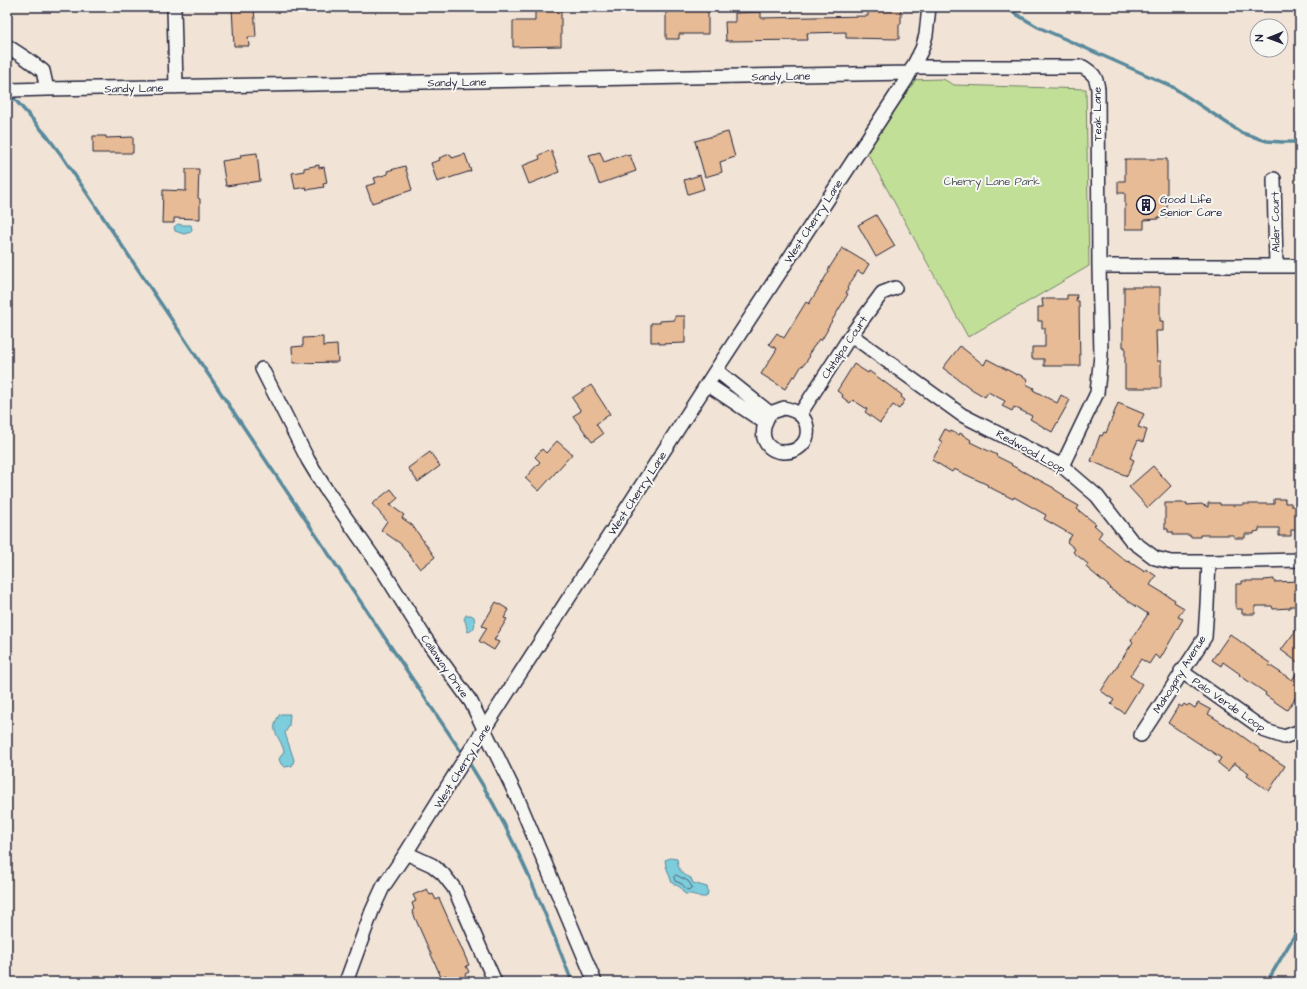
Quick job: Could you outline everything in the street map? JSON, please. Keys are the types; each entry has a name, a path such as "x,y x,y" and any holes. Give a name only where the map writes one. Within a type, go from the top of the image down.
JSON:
{"street":[{"path":"174,7 176,87"},
{"name":"West Cherry Lane","path":"346,982 367,924 383,887 911,70 922,49 927,28 929,7"},
{"path":"7,46 42,71 47,89"},
{"name":"Teak Lane","path":"911,70 1083,67 1096,77 1098,89 1099,266"},
{"name":"Sandy Lane","path":"7,94 12,90 47,89 911,70"},
{"name":"Alder Court","path":"1274,179 1276,266"},
{"path":"1062,466 1097,393 1101,355 1099,266 1300,266"},
{"name":"Chitalpa Court","path":"800,414 851,335 882,293 895,288"},
{"name":"Redwood Loop","path":"851,335 962,415 1062,466 1097,496 1131,540 1155,558 1171,562 1300,560"},
{"name":"Callaway Drive","path":"262,369 308,460 325,488 385,574 427,642 470,702 518,799 594,982"},
{"path":"716,370 767,418"},
{"path":"707,384 767,418"},
{"path":"784,408 793,410 800,414 805,421 807,430 806,438 801,446 794,451 785,453 777,452 769,447 764,440 762,431 767,418 784,408"},
{"name":"Mahogany Avenue","path":"1141,735 1204,637 1209,562"},
{"name":"Palo Verde Loop","path":"1181,671 1266,731 1284,737 1300,731"},
{"path":"406,853 432,865 443,874 454,888 495,982"}],"green space":[{"name":"Cherry Lane Park","path":"943,79 954,85 1086,89 1089,266 968,337 863,145 906,80"}],"water":[{"path":"178,224 191,225 191,232 184,234 175,231 174,227"},
{"path":"466,615 471,615 474,617 475,624 474,628 468,632 464,619"},
{"path":"280,714 290,714 289,726 285,733 294,760 292,766 284,767 279,759 284,751 275,729 275,725"},
{"path":"670,858 677,859 678,866 681,871 684,875 691,878 693,883 707,887 708,893 706,897 685,894 680,887 672,883 665,860"}],"building":[{"path":"232,7 254,7 256,37 248,37 249,46 234,46"},
{"path":"666,7 708,7 708,34 679,34 679,39 666,39"},
{"path":"868,7 901,7 899,39 846,38 846,32 807,33 808,40 726,41 725,22 735,22 735,13 761,12 761,18 868,16"},
{"path":"561,10 561,46 513,47 513,21 535,21 535,11"},
{"path":"728,132 735,157 720,162 722,172 705,177 695,141"},
{"path":"93,136 106,136 106,138 133,137 133,153 93,153"},
{"path":"551,150 559,172 529,184 522,166 540,159 539,155"},
{"path":"600,152 604,162 626,154 627,156 630,155 636,171 599,184 589,155"},
{"path":"257,153 260,181 226,186 222,161 241,158 240,155"},
{"path":"450,154 452,158 465,154 471,171 437,182 431,163"},
{"name":"Good Life Senior Care","path":"1125,159 1167,159 1167,217 1144,220 1144,229 1125,229 1125,193 1118,193 1118,181 1125,181"},
{"path":"319,165 319,168 324,167 327,183 323,184 324,187 307,190 306,187 295,189 292,173 304,171 304,168"},
{"path":"405,166 412,190 372,203 366,186 376,183 374,178 388,174 387,171"},
{"path":"186,169 199,169 198,198 200,199 200,219 174,218 174,223 162,223 163,190 186,191"},
{"path":"700,175 704,189 688,194 684,180"},
{"path":"876,215 895,246 876,257 858,225"},
{"path":"842,248 869,264 863,274 858,271 847,288 846,293 848,294 821,341 819,339 808,355 810,356 803,366 802,365 795,377 793,376 785,389 761,374 777,349 769,344 777,333 784,338 806,302 809,304"},
{"path":"1124,287 1160,287 1160,321 1163,321 1163,331 1156,331 1157,361 1161,361 1161,388 1125,388 1125,347 1123,347"},
{"path":"1067,295 1077,295 1076,301 1079,301 1080,366 1044,366 1044,359 1032,359 1032,347 1045,347 1045,328 1042,328 1042,321 1038,321 1038,307 1043,307 1042,299 1067,299"},
{"path":"675,316 685,316 685,343 659,344 659,342 651,342 651,323 675,320"},
{"path":"323,337 323,346 337,345 338,362 293,363 292,347 303,346 303,338"},
{"path":"960,346 984,365 987,359 1017,375 1018,374 1028,379 1026,384 1034,388 1033,390 1057,403 1061,395 1070,400 1052,432 1030,419 1032,416 1014,407 1012,411 1002,406 1005,401 988,392 985,397 973,390 943,368"},
{"path":"854,364 868,373 869,371 879,378 902,395 901,397 905,400 899,409 893,405 880,423 865,412 867,409 853,400 850,403 837,391"},
{"path":"591,385 610,414 596,424 603,434 592,442 573,416 581,411 572,398"},
{"path":"1118,403 1144,414 1138,427 1147,430 1143,442 1138,440 1130,458 1134,460 1127,476 1091,461 1100,435 1102,436 1104,432 1106,433"},
{"path":"945,429 959,435 960,433 971,440 970,442 997,455 996,456 1012,464 1011,465 1054,488 1065,496 1063,497 1079,506 1077,509 1096,524 1094,525 1102,532 1098,538 1127,562 1128,561 1145,572 1146,569 1156,576 1150,585 1175,600 1174,602 1184,608 1178,617 1183,619 1160,659 1155,655 1149,664 1141,659 1130,676 1142,684 1124,713 1111,704 1114,700 1101,691 1133,642 1131,640 1148,614 1110,589 1111,588 1086,567 1088,564 1073,552 1075,549 1067,542 1072,535 1044,519 1046,515 1014,497 1013,499 954,469 952,472 932,460 943,442 939,440"},
{"path":"557,441 572,454 539,491 525,478 540,462 535,457 542,449 546,453"},
{"path":"430,452 440,466 418,482 408,468"},
{"path":"1153,466 1171,486 1148,508 1129,487"},
{"path":"391,489 398,498 390,505 404,515 402,518 412,525 435,557 420,569 401,544 381,530 387,521 372,504"},
{"path":"1274,499 1285,499 1285,503 1291,503 1291,506 1300,506 1300,530 1291,530 1291,536 1279,536 1279,528 1259,528 1259,531 1254,532 1254,534 1245,534 1245,538 1234,538 1234,535 1200,535 1200,537 1190,537 1190,535 1173,535 1173,532 1168,532 1168,529 1165,529 1165,503 1187,503 1187,505 1201,504 1208,507 1208,503 1220,503 1220,505 1274,504"},
{"path":"1274,579 1274,582 1300,581 1300,606 1273,609 1272,606 1255,606 1255,614 1242,614 1242,609 1236,609 1236,584 1242,584 1242,581 1264,581"},
{"path":"496,602 509,610 504,618 507,619 494,640 499,642 494,650 479,641 487,628 482,626"},
{"path":"1300,625 1300,664 1281,650"},
{"path":"1230,634 1270,663 1269,665 1292,680 1300,668 1300,691 1287,710 1223,662 1221,666 1212,660"},
{"path":"1198,703 1211,710 1208,714 1285,766 1269,791 1247,776 1249,773 1234,763 1228,771 1218,763 1221,758 1168,723 1179,705 1182,707 1184,704 1187,706 1189,704 1195,708"},
{"path":"427,889 430,895 433,894 436,900 439,898 469,965 466,966 469,972 465,974 468,982 454,982 453,979 449,981 446,975 441,977 412,911 414,909 412,903 416,901 413,895"}],"waterway":[{"path":"1004,7 1038,27 1171,86 1242,133 1267,141 1300,142"},
{"path":"12,96 47,136 62,156 460,750"},
{"path":"471,766 501,817 527,871 572,982"},
{"path":"1267,982 1300,926"}],"place":[{"name":"Good Life Senior Care","path":"1146,205"}]}
